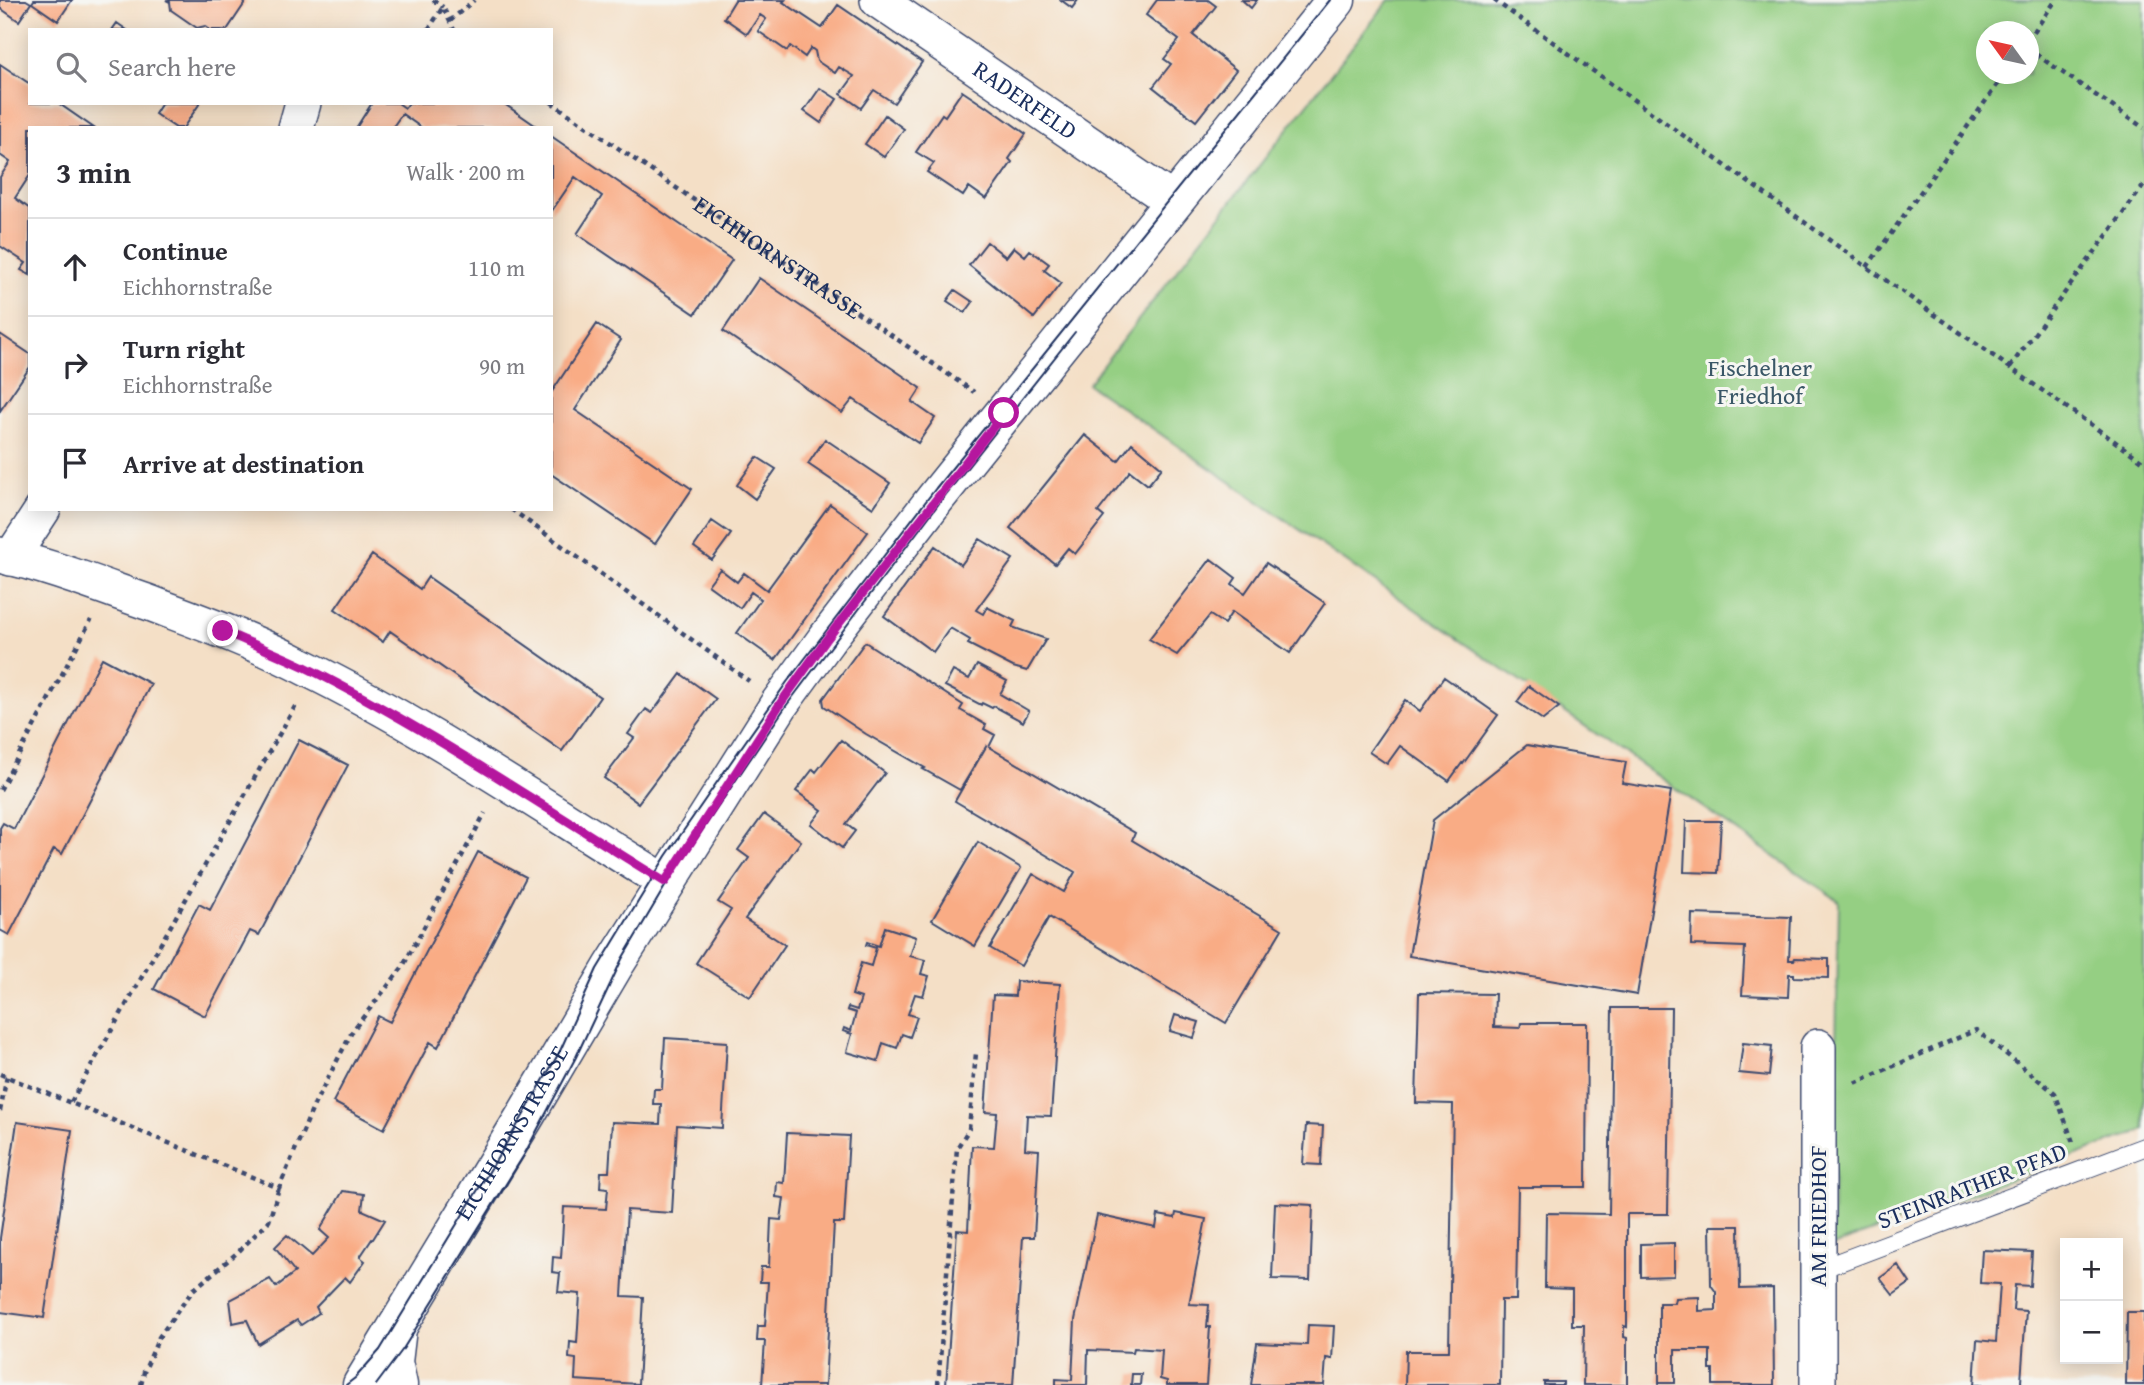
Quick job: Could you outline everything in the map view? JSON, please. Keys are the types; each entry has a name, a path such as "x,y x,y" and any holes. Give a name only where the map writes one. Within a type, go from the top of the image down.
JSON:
{"street":[{"name":"RADERFELD","path":"878,0 1174,202"},
{"name":"EICHHORNSTRASSE","path":"362,1385 665,882 780,704 851,608 1004,413 1336,0"},
{"path":"297,126 302,105"},
{"path":"41,511 5,556 107,588 223,631 314,672 411,724 503,779 665,882"},
{"name":"AM FRIEDHOF","path":"1818,1047 1818,1385"},
{"path":"397,1328 393,1362 398,1385"}],"lane":[{"name":"STEINRATHER PFAD","path":"1818,1270 2144,1147"}],"path":[{"path":"433,0 443,7 453,28"},
{"path":"450,21 474,0"},
{"path":"1494,0 2144,462"},
{"path":"2039,24 2056,0"},
{"path":"429,28 443,7"},
{"path":"2039,56 2144,128"},
{"path":"1867,267 1998,84"},
{"name":"EICHHORNSTRASSE","path":"553,103 1004,413"},
{"path":"2010,367 2144,185"},
{"path":"514,511 780,704"},
{"path":"0,790 107,588"},
{"path":"71,1102 314,672"},
{"path":"141,1385 159,1337 193,1290 238,1252 269,1221 279,1188 315,1103 353,1030 402,968 503,779"},
{"path":"1819,1099 1976,1030 2055,1093 2083,1170"},
{"path":"938,1385 957,1148 969,1129 976,1053"},
{"path":"0,1074 279,1188"},
{"path":"0,1111 7,1076"}],"green space":[{"name":"Fischelner Friedhof","path":"1389,0 2144,0 2144,1130 1832,1246 1839,901 1088,384"}],"building":[{"path":"0,0 26,0 31,3 19,21 0,8"},
{"path":"34,0 72,0 58,21 32,3"},
{"path":"166,0 247,0 228,28 197,28 171,10 170,2"},
{"path":"735,0 785,0 783,2 822,28 838,5 922,62 894,103 874,90 861,108 841,94 854,76 839,67 835,73 817,61 815,51 811,48 805,57 790,46 787,51 758,31 766,19 760,15 747,34 724,18"},
{"path":"1061,0 1078,0 1072,8"},
{"path":"1157,0 1208,0 1216,6 1193,35 1236,70 1196,121 1153,87 1171,64 1164,59 1179,40 1146,15"},
{"path":"1242,0 1257,0 1251,8"},
{"path":"0,64 28,83 28,105 61,105 91,126 28,126 28,178 15,198 28,208 28,274 21,270 26,263 0,246 0,177 10,162 0,155"},
{"path":"820,88 837,99 821,123 804,111"},
{"path":"962,91 1026,134 1009,159 1012,162 986,199 969,187 963,196 927,172 934,163 916,152 942,114 945,116"},
{"path":"161,105 199,105 184,126 173,126 155,114"},
{"path":"371,105 401,105 405,108 407,105 506,105 536,126 419,126 402,114 393,126 357,126"},
{"path":"885,115 904,129 884,157 865,144"},
{"path":"553,137 732,260 695,314 577,234 602,196 575,177 553,209"},
{"path":"987,242 1006,257 1014,247 1025,256 1030,250 1049,264 1044,270 1061,283 1034,318 969,265"},
{"path":"759,278 921,388 912,402 935,418 918,443 853,399 842,413 723,331"},
{"path":"955,290 973,302 965,313 947,301"},
{"path":"597,324 621,340 575,410 692,489 655,544 553,475 553,390"},
{"path":"0,334 28,353 28,370 0,411"},
{"path":"1085,435 1118,461 1132,443 1162,468 1148,485 1130,471 1098,512 1104,517 1075,554 1068,548 1055,564 1010,528"},
{"path":"825,439 890,483 873,508 808,464"},
{"path":"757,457 776,469 755,499 737,485"},
{"path":"830,504 868,532 775,660 737,633 761,599 751,592 740,608 708,585 720,569 737,582 744,573 767,590"},
{"path":"712,521 731,534 712,560 694,547"},
{"path":"980,539 1013,559 976,610 983,614 987,607 1015,621 1012,627 1046,639 1027,671 1013,667 968,644 970,640 950,628 933,652 884,616 935,546 961,565"},
{"path":"372,555 420,589 428,577 600,697 562,751 390,631 383,642 335,609"},
{"path":"1211,559 1236,578 1232,584 1245,593 1266,563 1325,603 1290,653 1232,612 1224,624 1210,615 1177,655 1149,639"},
{"path":"865,642 963,705 960,710 986,725 984,729 995,735 989,747 1135,833 1132,840 1282,929 1226,1023 1049,917 1021,966 990,948 1033,874 1064,892 1075,872 955,801 987,745 960,790 824,706 823,699"},
{"path":"102,658 151,684 62,854 54,849 9,935 0,930 0,828 3,823 14,829"},
{"path":"977,665 1007,681 1000,694 1029,711 1023,722 994,706 992,708 982,703 981,705 945,686 953,671 969,679"},
{"path":"681,674 716,699 638,803 604,778 634,738 628,734 646,709 652,713"},
{"path":"1444,677 1498,715 1449,781 1400,746 1387,764 1369,752 1405,700 1420,711"},
{"path":"1529,686 1559,707 1543,720 1517,702"},
{"path":"299,740 348,765 259,935 250,931 205,1016 154,989 199,904 210,910"},
{"path":"841,740 885,773 846,824 855,831 842,848 811,824 822,810 796,791 813,769 816,772"},
{"path":"1527,745 1626,762 1622,783 1671,791 1637,995 1409,956 1433,820"},
{"path":"764,814 801,841 745,919 785,945 750,997 696,963 731,910 718,902 749,858 738,850"},
{"path":"1686,821 1721,821 1718,873 1684,872"},
{"path":"978,842 1021,868 975,946 932,920"},
{"path":"478,852 526,877 438,1047 430,1042 384,1129 333,1102 378,1016 390,1022"},
{"path":"1692,914 1791,917 1789,960 1829,959 1829,978 1794,977 1794,974 1789,974 1788,997 1742,995 1745,947 1691,945"},
{"path":"885,927 916,937 910,956 925,960 921,974 929,976 923,996 915,994 908,1014 917,1017 910,1037 902,1034 897,1048 883,1043 878,1061 847,1052 852,1034 843,1031 844,1028 851,1031 856,1013 847,1010 848,1007 857,1010 861,998 852,995 861,963 871,966 876,948 866,945 867,942 879,946"},
{"path":"1016,981 1060,984 1051,1116 1027,1115 1025,1149 1039,1150 1034,1237 1023,1237 1013,1385 946,1385 957,1230 968,1231 972,1146 994,1147 997,1113 985,1112 993,995 1015,996"},
{"path":"1419,993 1495,994 1494,1027 1520,1028 1521,1023 1587,1023 1586,1187 1518,1187 1516,1300 1501,1300 1500,1385 1405,1385 1406,1351 1449,1351 1453,1104 1416,1103"},
{"path":"1612,1008 1671,1008 1668,1214 1627,1214 1627,1327 1624,1326 1624,1337 1627,1338 1627,1385 1583,1385 1584,1325 1572,1325 1572,1289 1545,1288 1546,1213 1609,1214"},
{"path":"1175,1015 1199,1022 1194,1038 1170,1031"},
{"path":"665,1038 727,1042 722,1128 677,1125 672,1213 627,1210 622,1296 643,1297 638,1384 575,1380 576,1359 569,1358 570,1342 577,1343 580,1294 558,1292 560,1273 552,1272 553,1257 561,1258 564,1207 606,1209 608,1188 600,1187 601,1172 609,1172 612,1122 660,1124 661,1104 653,1104 654,1089 662,1089"},
{"path":"1743,1043 1772,1046 1769,1076 1739,1073"},
{"path":"17,1122 72,1130 44,1318 0,1312 0,1238"},
{"path":"1306,1125 1323,1126 1321,1165 1303,1164"},
{"path":"787,1133 849,1136 844,1223 834,1223 825,1385 762,1385 765,1341 757,1341 758,1326 765,1326 768,1282 760,1282 761,1267 769,1267 771,1219 781,1220 784,1198 776,1197 777,1182 784,1183"},
{"path":"343,1191 364,1194 362,1210 385,1220 360,1257 365,1261 350,1282 345,1277 316,1307 319,1313 301,1325 297,1320 258,1344 247,1320 233,1323 230,1300 270,1279 276,1287 295,1272 275,1247 287,1235 312,1256 329,1238 320,1230"},
{"path":"1275,1203 1313,1205 1310,1280 1272,1279"},
{"path":"1176,1213 1206,1219 1189,1304 1209,1305 1206,1385 1167,1385 1167,1381 1160,1379 1162,1350 1134,1348 1133,1352 1088,1350 1087,1385 1056,1385 1056,1379 1072,1380 1075,1320 1097,1215 1156,1228 1158,1215 1175,1218"},
{"path":"1710,1226 1739,1226 1740,1289 1773,1288 1774,1385 1713,1385 1710,1350 1675,1350 1675,1383 1659,1383 1659,1303 1674,1303 1675,1298 1699,1297 1699,1311 1716,1310 1716,1292 1711,1285"},
{"path":"1674,1243 1674,1276 1641,1277 1641,1244"},
{"path":"1982,1250 2032,1252 2030,1286 2015,1285 2013,1310 2026,1311 2021,1382 2023,1385 1974,1385 1977,1340 1996,1342 2000,1284 1980,1283"},
{"path":"1898,1265 1910,1283 1893,1295 1880,1278"},
{"path":"2127,1312 2144,1312 2144,1385 2126,1385"},
{"path":"1308,1325 1334,1326 1332,1359 1326,1358 1324,1385 1251,1385 1257,1343 1307,1345"},
{"path":"1132,1374 1141,1374 1140,1385 1131,1385"},
{"path":"1544,1382 1563,1382 1563,1385 1544,1385"}],"tram line":[{"path":"346,1385 380,1350 523,1116 560,1051 597,969 666,856 787,682 936,488 1330,0"},
{"path":"376,1385 403,1349 524,1155 576,1057 622,959 673,873 786,706 940,502 1075,332"}],"route":[{"path":"223,631 301,665 411,724 665,882 780,704 826,640 1004,413"}]}
